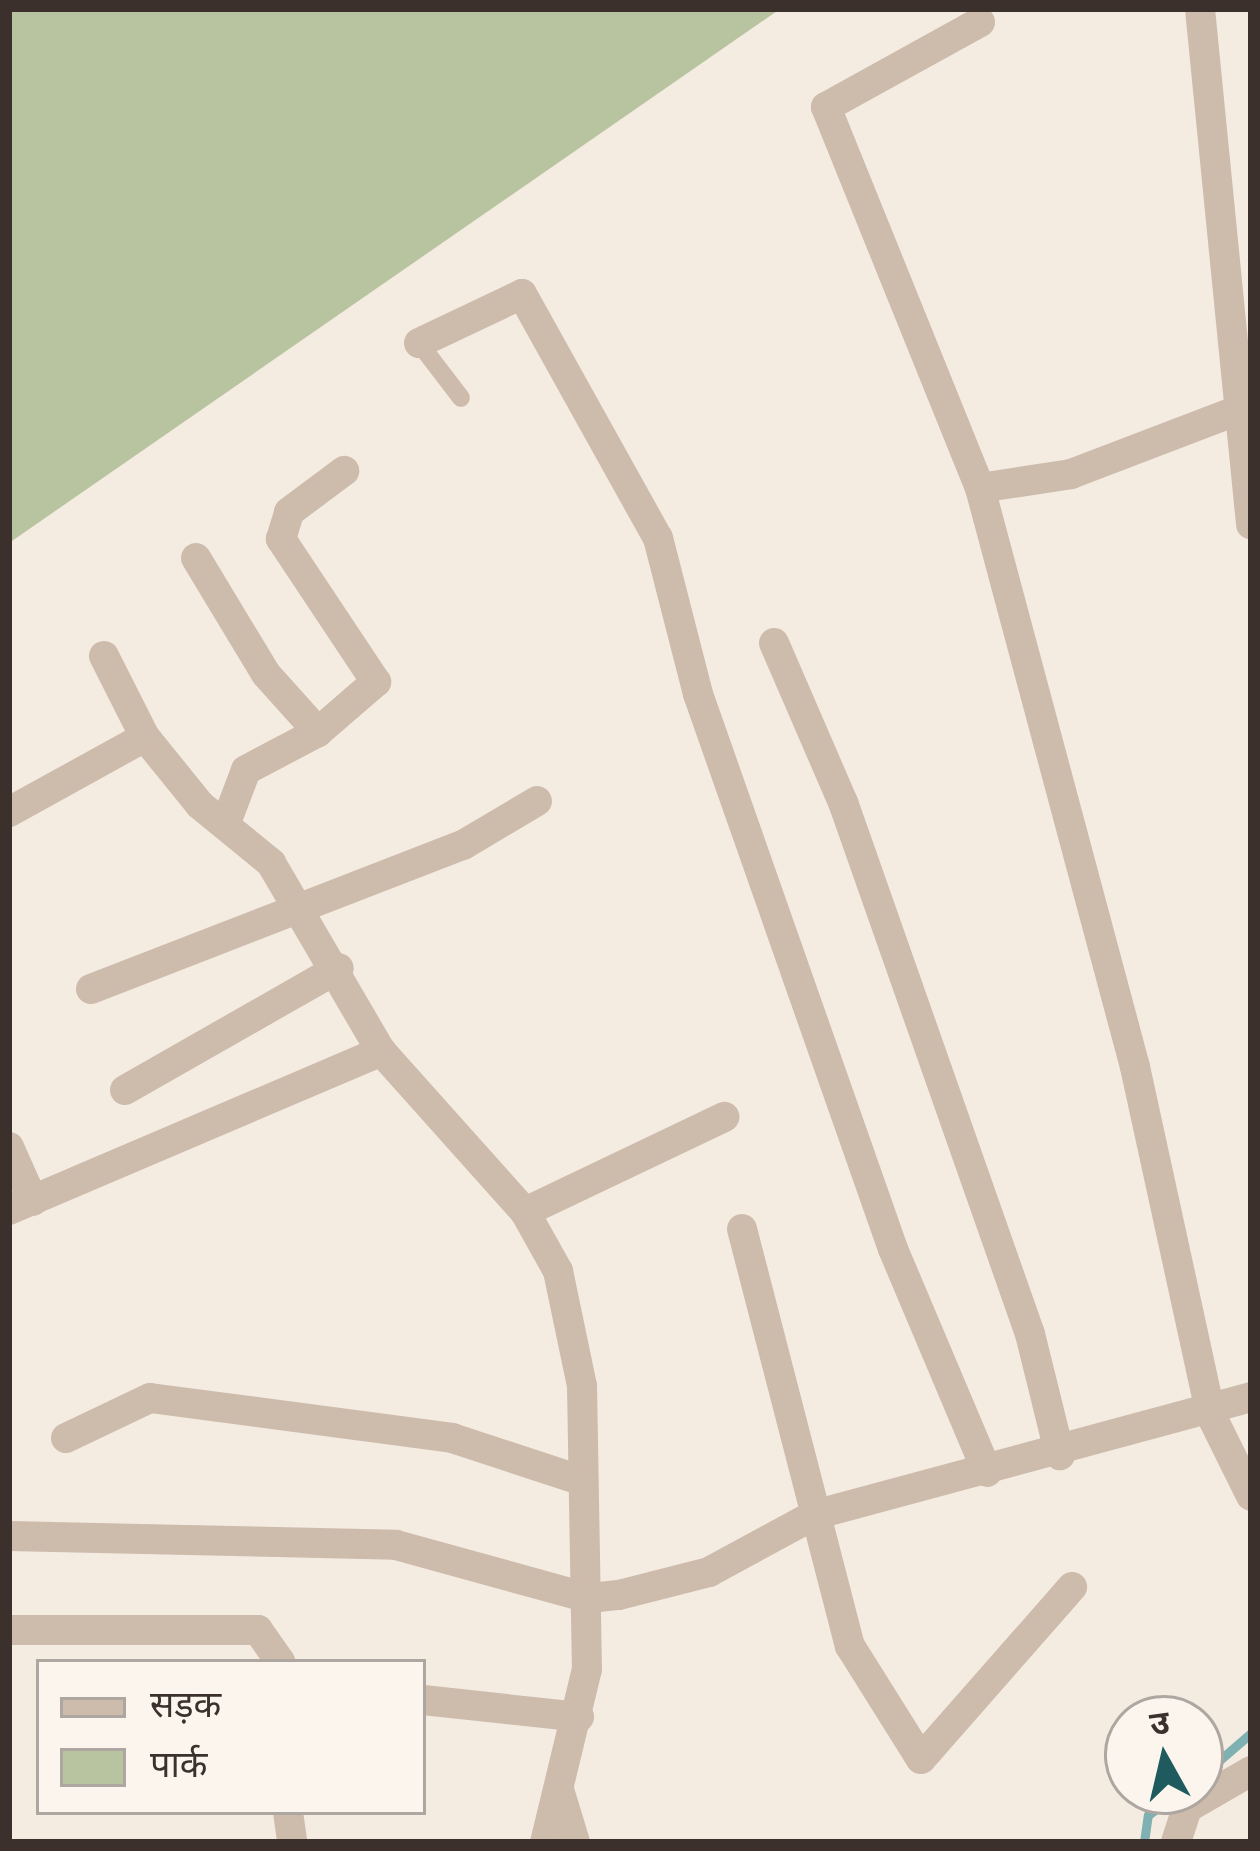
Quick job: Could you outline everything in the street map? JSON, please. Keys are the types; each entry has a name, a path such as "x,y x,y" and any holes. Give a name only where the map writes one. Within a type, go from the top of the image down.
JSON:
{"street":[{"path":"1200,9 1244,330 1251,524"},
{"path":"980,22 826,107 980,488 1135,1066 1211,1415 1251,1496"},
{"path":"419,343 522,294 658,538 698,694 893,1249 987,1472"},
{"path":"980,488 1071,473 1244,408"},
{"path":"227,820 246,770 318,732 376,682 298,572 280,526 344,471"},
{"path":"196,558 266,674 318,732"},
{"path":"774,643 844,805 1016,1294 1060,1455"},
{"path":"104,656 145,737 200,805 227,820 301,905 340,968 381,1051 525,1212 572,1323 589,1598 579,1717 545,1842"},
{"path":"9,812 145,737"},
{"path":"91,989 463,845 537,801"},
{"path":"125,1090 340,968"},
{"path":"9,1147 21,1206 381,1051"},
{"path":"525,1212 724,1117"},
{"path":"742,1229 850,1646 921,1759 1072,1587"},
{"path":"9,1536 396,1545 589,1598 709,1572 814,1515 1211,1415 1251,1397"},
{"path":"66,1438 150,1398 452,1438 583,1481"},
{"path":"9,1630 257,1630 278,1659"},
{"path":"426,1700 579,1717"},
{"path":"1176,1842 1187,1808 1251,1771"},
{"path":"560,1793 574,1842"}],"lane":[{"path":"419,343 461,398"}],"green space":[{"path":"9,9 780,9 9,543"}],"waterway":[{"path":"1224,1756 1251,1733"},
{"path":"1144,1842 1148,1815"}]}
